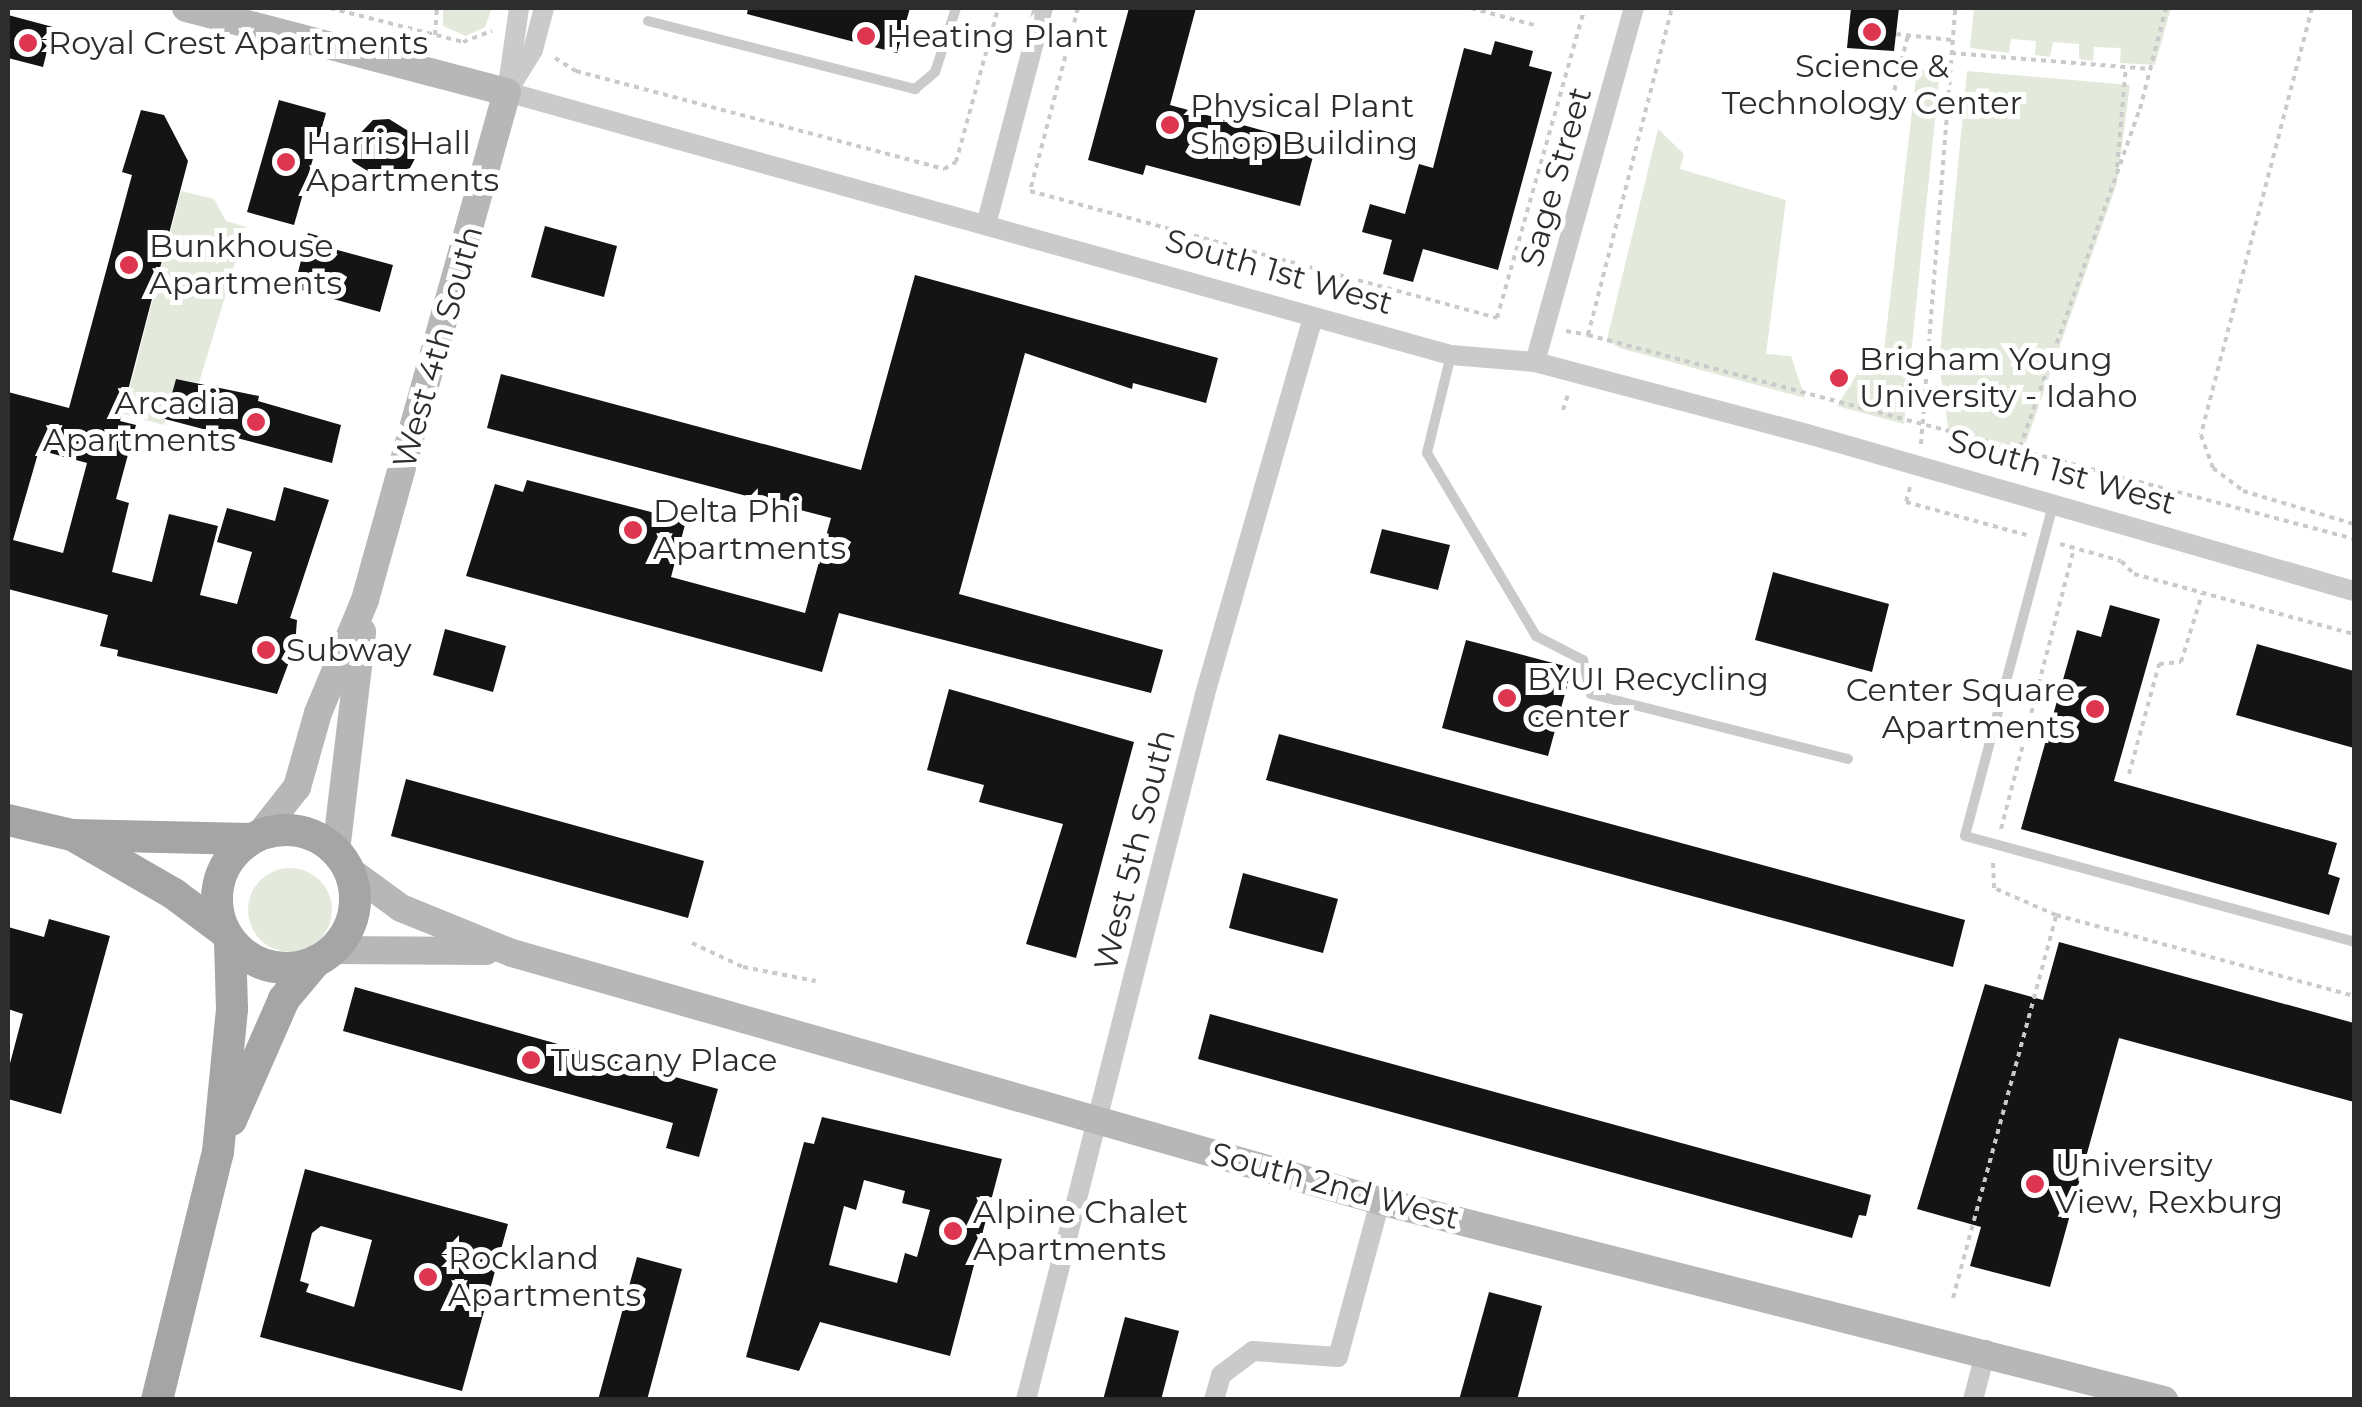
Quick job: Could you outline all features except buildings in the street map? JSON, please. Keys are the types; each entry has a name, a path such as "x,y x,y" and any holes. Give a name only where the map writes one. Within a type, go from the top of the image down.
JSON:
{"main road":[{"name":"South 1st West","path":"186,8 507,92"},
{"name":"West 4th South","path":"255,837 297,787 318,713 366,600 507,92"},
{"name":"West 4th South","path":"342,860 366,600"},
{"path":"8,820 72,835 255,837 300,831 342,860 354,912 272,1023 218,1152"},
{"path":"72,835 174,894 260,964 298,967 324,955"},
{"path":"157,1400 218,1152 232,1009 228,936 219,881 255,837"},
{"name":"South 2nd West","path":"342,860 401,908 512,953 1380,1200 1986,1350 2163,1399"},
{"name":"South 2nd West","path":"324,955 397,946 512,953"}],"street":[{"path":"507,92 519,8"},
{"path":"507,92 533,50 544,8"},
{"path":"986,225 1043,8"},
{"name":"Sage Street","path":"1535,362 1634,8"},
{"name":"South 1st West","path":"507,92 1312,318 1450,355 1535,362 2354,591"},
{"name":"West 5th South","path":"1026,1400 1100,1121 1205,694 1312,318"},
{"path":"1214,1400 1220,1375 1253,1351 1338,1356 1380,1200"},
{"path":"1973,1400 1986,1350"}],"lane":[{"path":"648,21 915,89 935,72 956,8"},
{"path":"1450,355 1427,454 1536,636 1583,660 1591,694 1848,759"},
{"path":"2054,505 1964,836 2354,942"}],"path":[{"path":"330,8 473,42 484,39 497,18"},
{"path":"434,35 437,8"},
{"path":"550,48 567,68 944,169 956,162 998,8"},
{"path":"1078,8 1030,191 1500,319 1585,8"},
{"path":"1471,8 1534,24"},
{"path":"1581,348 1672,8"},
{"path":"1921,444 1955,8"},
{"path":"2020,446 2116,176 2166,8"},
{"path":"2312,8 2201,435 2213,468 2242,491 2354,524"},
{"path":"1896,34 1952,40"},
{"path":"1892,100 1908,35"},
{"path":"1951,53 2150,69"},
{"path":"2116,176 2126,66"},
{"path":"1558,329 2020,446 2354,538"},
{"path":"1564,410 1571,384"},
{"path":"1906,502 1911,484"},
{"path":"2074,548 1989,881 1994,888 2056,914 2354,996"},
{"path":"2129,774 2159,664 2180,662 2202,594 2354,634"},
{"path":"1953,1298 2056,914"},
{"path":"692,943 743,966 816,981"}],"green space":[{"path":"443,8 492,8 485,27 466,36 443,26"},
{"path":"1974,8 2171,8 2155,65 2120,63 2121,48 2094,47 2093,61 2079,59 2079,44 2053,42 2050,57 2035,55 2036,41 2011,39 2009,53 1970,48"},
{"path":"1917,69 1940,70 1904,424 1837,406 1863,364 1882,367"},
{"path":"1967,71 2130,85 2117,183 2022,454 1949,434 1939,363"},
{"path":"1658,129 1684,154 1680,169 1786,200 1766,354 1791,356 1805,398 1619,348 1607,339"},
{"path":"181,191 214,199 226,221 246,227 199,383 176,379 164,425 123,414"},
{"path":"290,868 306,871 320,880 329,894 329,926 320,940 306,949 290,952 274,949 260,940 251,926 248,910 251,894 260,880 274,871"}],"place":[{"name":"Science & Technology Center","path":"1872,32"},
{"name":"Heating Plant","path":"866,36"},
{"name":"Royal Crest Apartments","path":"28,43"},
{"name":"Physical Plant Shop Building","path":"1170,125"},
{"name":"Harris Hall Apartments","path":"286,162"},
{"name":"Bunkhouse Apartments","path":"129,265"},
{"name":"Brigham Young University - Idaho","path":"1839,378"},
{"name":"Arcadia Apartments","path":"256,422"},
{"name":"Delta Phi Apartments","path":"633,530"},
{"name":"Subway","path":"266,650"},
{"name":"BYUI Recycling center","path":"1507,698"},
{"name":"Center Square Apartments","path":"2095,709"},
{"name":"Tuscany Place","path":"531,1060"},
{"name":"University View, Rexburg","path":"2035,1184"},
{"name":"Alpine Chalet Apartments","path":"953,1231"},
{"name":"Rockland Apartments","path":"428,1277"}]}
